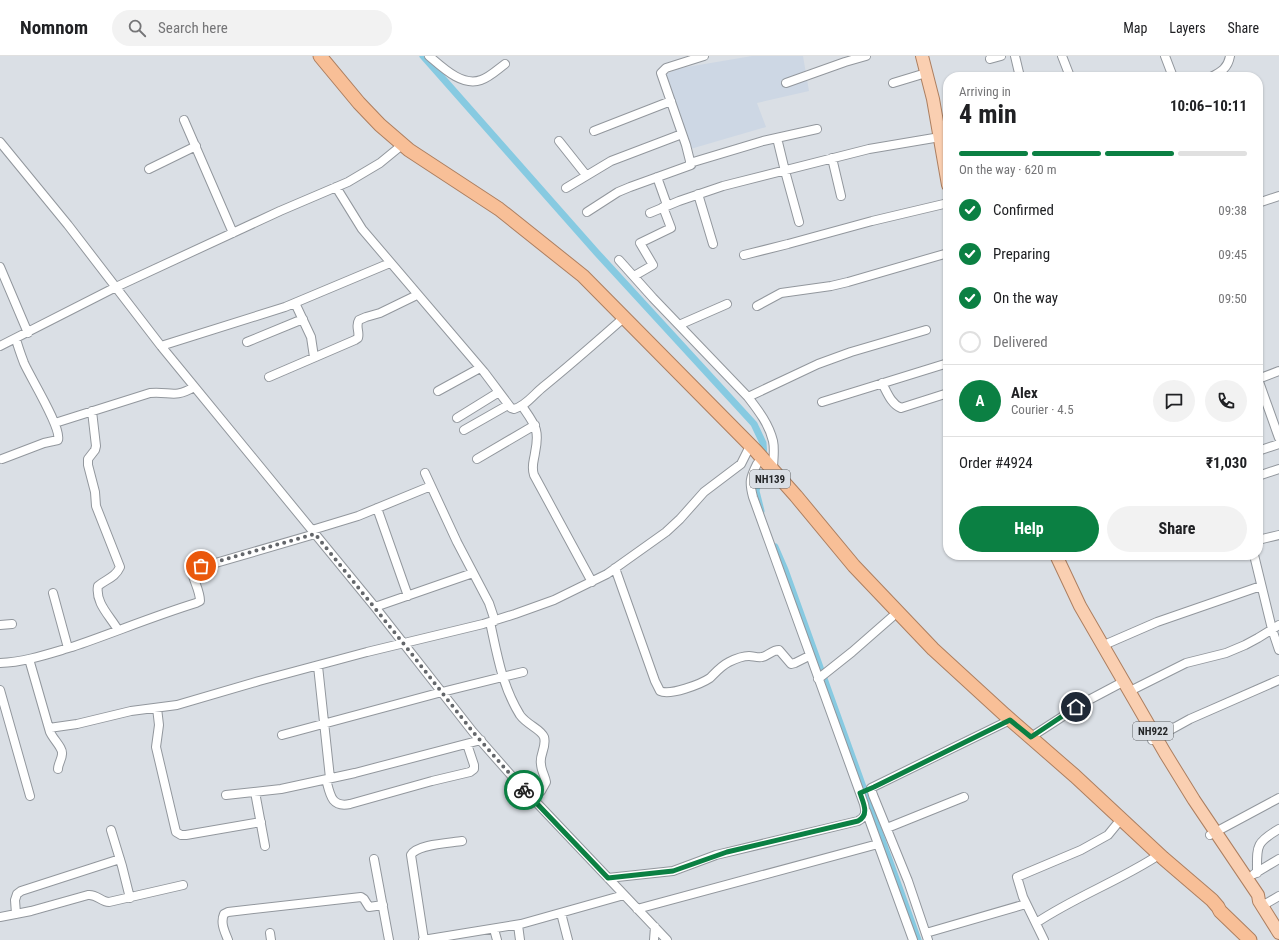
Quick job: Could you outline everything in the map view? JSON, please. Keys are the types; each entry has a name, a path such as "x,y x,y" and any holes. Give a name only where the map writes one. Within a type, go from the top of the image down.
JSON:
{"highway":[{"name":"NH139","path":"312,56 353,106 376,130 496,217 558,265 592,294 749,449 773,469 937,662 1007,721 1154,858 1212,909 1220,911"},
{"name":"NH139","path":"320,56 359,103 400,147 499,209 583,276 749,449 757,464 892,617 914,634"},
{"name":"NH139","path":"1007,721 1031,737 1075,776 1163,858 1212,900 1220,911 1250,940"}],"main road":[{"path":"922,56 943,150"},
{"path":"1052,560 1075,608 1119,684 1154,739 1185,796 1213,834 1279,933"},
{"name":"NH922","path":"1058,560 1080,606 1130,691 1154,739"},
{"path":"1213,834 1252,876 1260,904"}],"street":[{"path":"429,56 452,74 471,81 483,79 505,64"},
{"path":"690,163 682,134 661,75 662,71 704,56"},
{"path":"786,83 866,56"},
{"path":"990,59 1001,56"},
{"path":"1015,56 1019,72"},
{"path":"1062,56 1068,72"},
{"path":"1164,56 1170,72"},
{"path":"1221,72 1226,67 1230,56"},
{"path":"893,83 926,73"},
{"path":"594,131 671,101"},
{"path":"184,120 233,233"},
{"path":"587,212 618,192 691,165 690,163 763,141 817,129"},
{"path":"566,188 586,175 616,159 682,134"},
{"path":"650,213 665,206 723,186 869,149 940,137"},
{"path":"777,138 799,222"},
{"path":"559,141 586,175"},
{"path":"0,142 68,225 160,346 314,532 481,740 533,798 667,940"},
{"path":"149,169 196,146"},
{"path":"0,346 16,340 116,287 280,211 336,188 380,163 400,147"},
{"path":"832,158 841,196"},
{"path":"634,276 653,265 640,243 671,228 657,177"},
{"path":"336,188 358,225 480,368 508,405 514,410 522,406 620,322"},
{"path":"698,194 713,244"},
{"path":"1263,201 1279,196"},
{"path":"744,255 872,221 943,204"},
{"path":"757,306 781,293 848,282 943,254"},
{"path":"619,260 748,397 759,411 771,434 773,442 773,469"},
{"path":"160,346 268,313 390,263"},
{"path":"0,267 28,333"},
{"path":"269,377 358,338 357,327 359,320 380,313 417,295"},
{"path":"295,303 312,337 314,357"},
{"path":"679,325 727,304"},
{"path":"247,342 303,319"},
{"path":"748,397 825,362 851,352 926,330"},
{"path":"2,459 44,443 58,440 59,436 55,423 24,364 16,340"},
{"path":"822,402 943,365"},
{"path":"438,391 480,368"},
{"path":"1263,377 1279,371"},
{"path":"882,383 892,401 896,406 901,408 943,395"},
{"path":"55,423 150,394 180,394 194,387"},
{"path":"457,418 499,392"},
{"path":"1263,393 1279,438"},
{"path":"464,430 508,405"},
{"path":"522,406 535,425 537,437 532,465 534,475 592,582"},
{"path":"92,411 96,446 95,450 88,459 88,465 96,492 96,506 120,567 118,572 98,586 98,595 100,602 118,630"},
{"path":"477,460 535,425"},
{"path":"1263,449 1279,444"},
{"path":"49,728 77,724 131,711 177,705 403,643 492,621 554,600 592,582 615,568 666,532 680,520 704,492 742,464 749,449"},
{"path":"757,464 750,478 753,498 809,656 820,677 865,810 913,940"},
{"path":"1263,474 1279,469"},
{"path":"425,472 457,542 489,603 502,677 512,700 521,716 529,725 539,730 545,739 545,746 540,763 546,782 541,791 533,798"},
{"path":"0,663 29,659 68,648 200,601 200,595 192,572 195,569 314,532 431,486"},
{"path":"377,508 408,596"},
{"path":"1263,539 1279,535"},
{"path":"1255,560 1261,586 1275,627 1279,650"},
{"path":"615,568 652,674 660,691 669,693 704,681 712,676 720,667 743,656 762,657 774,650 779,650 791,664 809,656"},
{"path":"375,607 474,573"},
{"path":"1104,645 1157,622 1261,586"},
{"path":"53,593 68,648"},
{"path":"820,677 892,617"},
{"path":"0,625 12,624"},
{"path":"1130,691 1173,668 1194,660 1226,653 1258,638 1275,627"},
{"path":"29,659 49,728 53,738 62,750 58,770"},
{"path":"318,666 330,795 339,805 350,804 438,779 470,772 474,769 474,765 467,744"},
{"path":"282,736 442,692 523,672"},
{"path":"1154,739 1190,719 1279,680"},
{"path":"1031,737 1085,702 1119,684"},
{"path":"0,690 30,796"},
{"path":"157,708 159,725 156,747 176,832 186,836 261,822"},
{"path":"860,793 1007,721"},
{"path":"226,795 281,789 328,779 481,740"},
{"path":"871,788 908,881 927,937 1026,904"},
{"path":"255,792 265,846"},
{"path":"887,828 964,797"},
{"path":"1213,834 1279,798"},
{"path":"608,878 677,870 716,855 858,821 863,819 865,810"},
{"path":"1044,940 1026,904 1017,877 1082,850 1108,835 1117,824"},
{"path":"1252,876 1259,844 1266,837 1279,829"},
{"path":"111,830 130,898"},
{"path":"462,841 421,848 413,851 411,855 424,940 518,925 624,895"},
{"path":"637,909 878,844"},
{"path":"1036,923 1051,913 1126,875 1154,858"},
{"path":"16,914 15,900 17,894 21,891 120,859"},
{"path":"374,859 389,940"},
{"path":"1252,876 1279,859"},
{"path":"0,917 88,895 93,895 104,902 109,902 183,885"},
{"path":"1260,904 1279,896"},
{"path":"228,940 222,921 224,914 228,912 361,898 364,899 370,907 383,905"},
{"path":"561,913 568,940"},
{"path":"518,925 520,940"},
{"path":"654,940 655,927"},
{"path":"494,929 497,940"}],"shaded area":[{"path":"752,56 803,56 809,91 757,103 766,127 687,150 658,77 681,68"}],"waterway":[{"path":"423,56 597,253 754,424 763,443 764,458"},
{"path":"759,476 756,491 761,511"},
{"path":"775,547 785,570 918,940"}],"way so far":[{"path":"201,566 315,534 473,732 524,790"}],"route":[{"path":"524,790 608,878 673,871 716,855 863,819 865,810 860,793 1010,720 1031,737 1076,707"}]}
